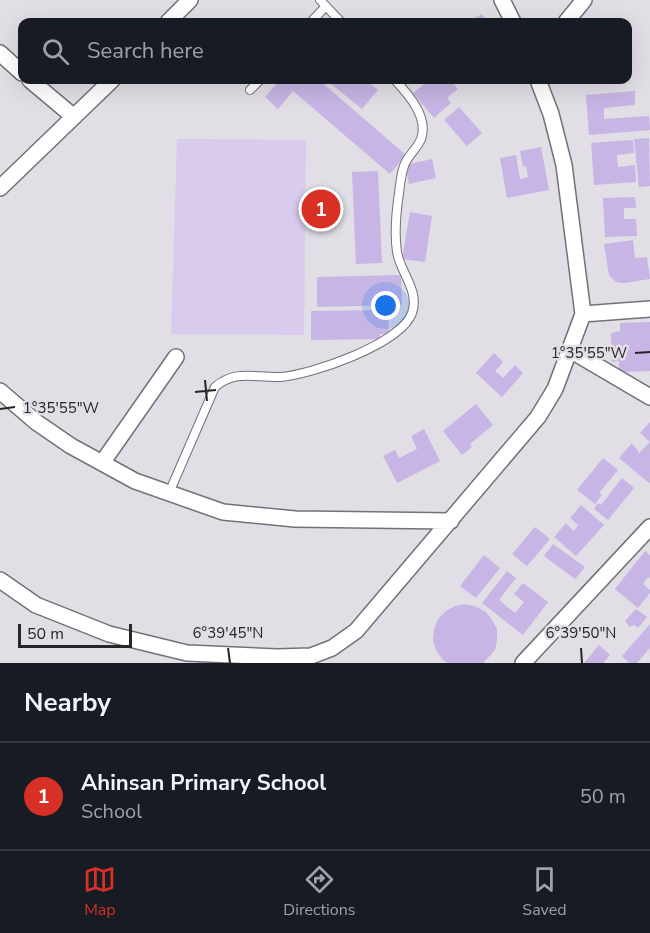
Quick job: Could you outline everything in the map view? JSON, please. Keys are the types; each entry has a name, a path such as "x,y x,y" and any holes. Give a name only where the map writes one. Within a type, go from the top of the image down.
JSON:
{"street":[{"path":"172,18 190,0"},
{"path":"502,0 511,18"},
{"path":"569,18 584,0"},
{"path":"0,53 18,69"},
{"path":"35,84 74,117"},
{"path":"0,188 108,84"},
{"path":"0,580 36,605 109,634 187,653 312,659 356,631 538,417 555,388 584,314 564,165 539,84"},
{"path":"584,314 650,309"},
{"path":"570,350 650,397"},
{"path":"102,463 176,357"},
{"path":"0,391 36,422 71,446 135,481 224,512 295,519 451,521"},
{"path":"523,663 650,527"}],"lane":[{"path":"314,18 323,3 337,18"},
{"path":"250,90 256,84"},
{"path":"168,493 215,387 225,378 253,375 281,376 338,362 397,333 412,313 413,292 397,255 394,223 404,166 421,138 421,120 411,97 399,84"}],"shaded area":[{"path":"177,139 306,140 304,335 171,334"}],"building":[{"path":"276,84 324,84 406,155 390,174 293,91 278,109 265,97"},
{"path":"331,84 370,84 378,90 362,109"},
{"path":"424,84 454,84 458,89 447,98 451,103 434,118 413,93"},
{"path":"635,91 635,105 604,108 604,119 649,116 650,130 589,135 586,95"},
{"path":"459,107 482,133 467,146 444,120"},
{"path":"649,138 650,186 639,187 634,139"},
{"path":"633,140 634,153 617,155 618,167 635,165 636,182 594,185 591,143"},
{"path":"541,147 549,190 507,198 500,158 516,155 520,179 528,177 526,166 523,167 520,151"},
{"path":"432,159 436,178 409,184 405,165"},
{"path":"378,171 382,263 356,264 352,172"},
{"path":"635,197 636,208 624,208 624,219 636,219 637,236 605,237 603,198"},
{"path":"410,212 432,216 425,262 402,259"},
{"path":"633,240 635,258 647,257 650,279 616,282 609,275 604,244"},
{"path":"401,275 402,305 317,307 317,277"},
{"path":"388,310 389,334 380,334 380,339 311,340 311,311"},
{"path":"650,322 650,371 619,372 619,361 612,362 611,333 620,331 620,323"},
{"path":"494,353 503,362 495,371 503,378 515,365 523,373 502,397 476,373"},
{"path":"476,404 493,425 470,444 472,447 462,455 443,431"},
{"path":"650,422 650,442 640,433"},
{"path":"424,429 440,461 397,483 383,456 395,450 399,458 417,449 411,436"},
{"path":"650,442 649,483 619,458 632,443 639,453"},
{"path":"603,458 618,470 599,493 602,495 595,504 577,490"},
{"path":"622,478 634,488 608,520 594,509 598,503 601,505"},
{"path":"581,505 604,525 576,556 554,537 566,523 574,531 578,525 570,518"},
{"path":"535,527 550,539 527,566 512,554"},
{"path":"553,544 585,567 575,579 544,556"},
{"path":"645,551 650,555 650,578 648,577 643,584 650,590 650,593 638,608 615,589"},
{"path":"484,555 500,568 476,598 460,586"},
{"path":"507,571 516,578 499,600 515,613 524,602 514,594 523,583 548,602 523,635 482,603"},
{"path":"466,604 486,612 492,620 497,629 495,650 483,663 447,663 436,650 433,640 434,629 438,619 446,611"},
{"path":"636,609 647,617 638,628 634,625 630,627 625,621"},
{"path":"650,624 650,648 637,663 629,663 622,656"},
{"path":"599,645 610,655 603,663 584,663"}],"place":[{"name":"Ahinsan Primary School","path":"321,209"}]}
